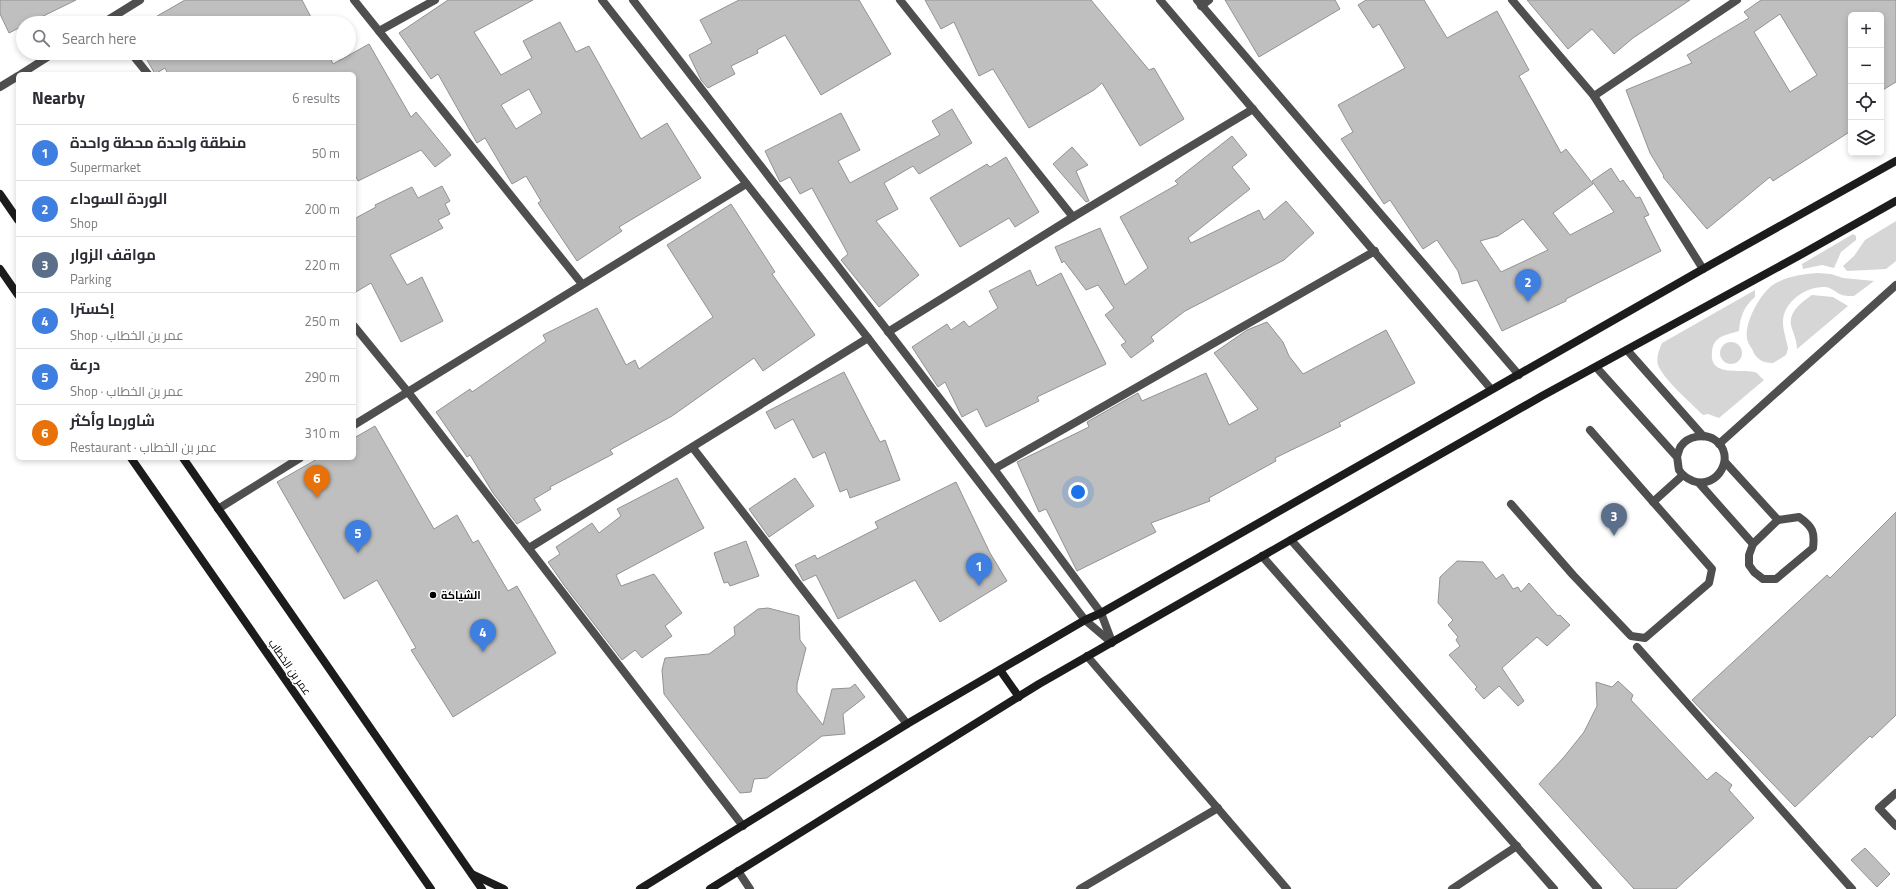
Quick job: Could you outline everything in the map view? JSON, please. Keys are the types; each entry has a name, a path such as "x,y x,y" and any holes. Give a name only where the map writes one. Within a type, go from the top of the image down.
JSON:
{"main road":[{"path":"640,889 907,724 1085,620 1100,613 1491,389 1519,375 1703,269 1896,161"},
{"path":"0,194 16,217"},
{"path":"710,889 1087,656 1596,367 1896,201"},
{"path":"0,269 16,292"},
{"name":"عمر بن الخطاب","path":"132,460 431,889"},
{"path":"183,460 482,889"},
{"path":"1000,670 1019,697"},
{"path":"470,872 504,889"}],"street":[{"path":"115,16 140,0"},
{"path":"354,0 582,284"},
{"path":"379,32 435,0"},
{"path":"602,0 868,338 1085,620 1112,643"},
{"path":"633,0 994,469 1100,613 1112,643"},
{"path":"900,0 1073,217"},
{"path":"1160,0 1491,389"},
{"path":"1209,0 1199,3 1519,375"},
{"path":"1512,0 1594,96 1703,269"},
{"path":"1594,96 1737,0"},
{"path":"24,72 43,60"},
{"path":"137,60 146,72"},
{"path":"0,87 16,77"},
{"path":"888,332 1073,217 1253,109"},
{"path":"356,424 746,184"},
{"path":"994,469 1375,251"},
{"path":"1719,444 1896,284"},
{"path":"356,328 408,392 743,826"},
{"path":"529,548 693,448 868,338"},
{"path":"1627,350 1703,436"},
{"path":"1596,367 1677,457"},
{"path":"1511,504 1543,542 1614,620 1631,636 1645,638 1709,583 1712,569 1590,430"},
{"path":"1699,484 1711,481 1721,474 1725,462 1723,449 1719,444 1715,440 1703,436 1691,438 1681,446 1677,457 1679,470 1687,479 1699,484 1753,544"},
{"path":"693,448 907,724"},
{"path":"218,509 297,460"},
{"path":"1725,462 1778,520"},
{"path":"1653,502 1684,475"},
{"path":"1799,517 1809,524 1814,535 1813,548 1776,580 1763,580 1749,565 1749,555 1753,544 1778,520 1799,517"},
{"path":"1291,540 1598,889"},
{"path":"1262,556 1554,889"},
{"path":"1637,646 1852,889"},
{"path":"1087,656 1287,889"},
{"path":"1896,793 1879,808 1896,826"},
{"path":"1080,889 1218,808"},
{"path":"1452,889 1517,846"},
{"path":"738,872 750,889"}],"shaded area":[{"path":"1896,221 1896,261 1886,269 1847,271 1843,266 1854,256 1865,240"},
{"path":"1853,234 1856,236 1856,240 1841,252 1834,268 1822,265 1803,269 1802,264"},
{"path":"1817,273 1831,274 1843,278 1874,281 1854,296 1842,295 1825,287 1818,287 1803,292 1791,302 1784,315 1783,326 1788,349 1786,355 1773,363 1760,360 1755,355 1748,342 1747,331 1751,315 1760,299 1765,292 1776,283 1796,276"},
{"path":"1755,290 1755,297 1743,312 1739,331 1725,335 1718,339 1713,347 1712,360 1716,366 1721,369 1751,371 1757,373 1764,380 1719,418 1708,414 1703,415 1685,398 1661,371 1657,360 1662,343"},
{"path":"1812,295 1833,297 1848,306 1797,349 1796,340 1791,325 1792,315 1797,307"},
{"path":"1731,342 1739,345 1742,353 1739,361 1731,364 1723,361 1720,353 1723,345"}],"building":[{"path":"0,0 76,0 43,16 16,16 16,30 9,33 0,14"},
{"path":"185,0 302,0 310,16 157,16"},
{"path":"448,0 533,0 474,32 501,75 532,58 523,41 560,22 576,52 589,46 641,139 667,123 701,178 619,227 622,231 577,261 538,203 541,201 526,176 512,184 485,138 477,143 438,74 431,79 399,33","holes":["529,89 542,113 516,129 501,105"]},
{"path":"739,0 859,0 891,54 821,95 785,35 757,50 758,53 731,66 735,74 708,88 701,80 689,55 712,43 700,20"},
{"path":"925,0 1091,0 1149,70 1154,68 1184,119 1140,146 1102,83 1094,90 1029,128 993,69 979,76 954,22 941,29"},
{"path":"1225,0 1335,0 1340,9 1259,57"},
{"path":"1366,0 1424,0 1447,38 1497,11 1529,70 1519,76 1561,153 1566,149 1593,184 1553,213 1570,235 1614,212 1592,181 1611,168 1620,182 1623,180 1636,198 1640,197 1649,215 1644,217 1661,251 1566,299 1566,301 1502,331 1477,280 1462,284 1458,271 1437,240 1423,249 1390,200 1384,204 1341,139 1353,132 1338,105 1405,68 1379,24 1373,28 1358,5","holes":["1523,219 1548,250 1501,272 1480,241 1498,236"]},
{"path":"1527,0 1690,0 1633,38 1614,54 1592,29 1568,49"},
{"path":"1761,0 1896,0 1896,82 1884,89 1884,12 1848,12 1848,133 1773,181 1770,177 1707,229 1663,177 1664,176 1650,153 1626,90 1692,63 1687,55 1749,18 1744,12","holes":["1780,14 1817,75 1790,92 1754,32"]},
{"path":"369,44 411,117 416,112 451,155 435,167 421,150 358,181 356,177 356,72 167,72 165,68 158,72 154,72 147,60 331,60 333,64 340,60 356,60 356,51"},
{"path":"952,109 972,143 919,174 913,166 884,183 898,209 876,221 919,275 879,307 841,260 848,254 812,188 800,194 790,177 780,182 765,151 841,113 860,150 838,161 850,183 940,135 932,121"},
{"path":"1232,136 1247,155 1232,167 1250,189 1188,238 1191,243 1259,210 1264,220 1286,201 1314,233 1284,260 1185,311 1151,337 1154,341 1131,358 1121,345 1126,342 1105,315 1114,308 1098,285 1086,290 1064,261 1062,263 1055,247 1100,228 1125,285 1148,268 1120,217 1178,184 1175,181"},
{"path":"1072,147 1088,165 1076,171 1089,201 1086,202 1053,164"},
{"path":"1006,157 1039,212 1015,227 1009,218 960,247 930,198 987,164 990,167"},
{"path":"442,186 450,201 445,204 450,214 438,220 443,228 390,255 407,285 422,277 443,321 401,342 371,283 356,292 356,218 376,207 375,205 412,187 418,198"},
{"path":"731,204 775,272 772,274 815,335 763,371 754,358 672,416 610,450 613,454 550,487 551,489 534,499 541,510 517,524 493,493 470,455 467,457 436,412 470,389 472,392 546,341 543,335 597,308 626,365 635,360 639,369 713,317 667,245"},
{"path":"1030,270 1037,286 1061,273 1106,364 1037,397 1039,401 986,427 977,409 962,417 945,382 938,387 912,347 947,324 951,330 964,321 969,327 998,308 989,291"},
{"path":"1267,322 1283,342 1289,356 1303,374 1386,330 1415,383 1339,423 1341,426 1275,458 1276,461 1209,498 1210,501 1151,523 1156,532 1077,571 1046,509 1039,512 1017,462 1089,427 1087,422 1138,393 1142,401 1206,373 1229,425 1258,409 1214,353 1247,330"},
{"path":"844,372 880,442 885,440 900,480 850,498 847,489 840,492 825,452 813,458 793,419 775,429 766,412"},
{"path":"375,426 434,529 457,515 473,543 478,540 508,591 517,586 556,653 453,717 411,650 416,648 377,580 344,599 277,482 316,460 356,460 356,437"},
{"path":"677,478 704,528 616,575 621,586 654,574 682,613 665,626 672,636 642,658 635,650 622,660 548,562 560,554 556,547 592,523 599,533 621,516 617,509"},
{"path":"795,478 814,506 769,537 749,509"},
{"path":"956,482 990,553 1007,581 940,622 915,580 838,619 816,575 803,581 795,565 815,555 817,559 878,528 875,522"},
{"path":"1896,512 1896,715 1872,738 1870,736 1795,807 1692,700 1827,575 1830,578"},
{"path":"746,541 759,576 730,586 728,582 724,583 714,553"},
{"path":"1457,561 1483,562 1496,579 1503,574 1513,589 1518,587 1521,592 1529,583 1558,616 1560,615 1570,625 1547,646 1537,637 1502,668 1524,701 1518,706 1499,686 1484,699 1475,689 1477,687 1449,655 1460,646 1456,640 1458,637 1448,625 1453,620 1438,603 1440,577"},
{"path":"768,608 799,616 800,640 806,648 797,684 797,692 823,725 832,689 850,688 855,684 865,697 843,714 845,734 822,736 767,778 754,779 751,792 740,793 664,694 662,670 665,658 709,654 735,635 734,627 758,609"},
{"path":"1618,681 1633,695 1631,700 1707,780 1716,772 1732,785 1729,790 1754,818 1676,889 1634,889 1539,784 1564,757 1584,732 1597,706 1596,682 1612,687"},
{"path":"1865,848 1890,874 1877,887 1851,860"}],"place":[{"name":"الوردة السوداء","path":"1528,302"},
{"name":"شاورما وأكثر","path":"317,498"},
{"name":"مواقف الزوار","path":"1614,536"},
{"name":"درعة","path":"358,553"},
{"name":"منطقة واحدة محطة واحدة","path":"979,586"},
{"name":"الشياكة","path":"433,595"},
{"name":"إكسترا","path":"483,652"}]}
